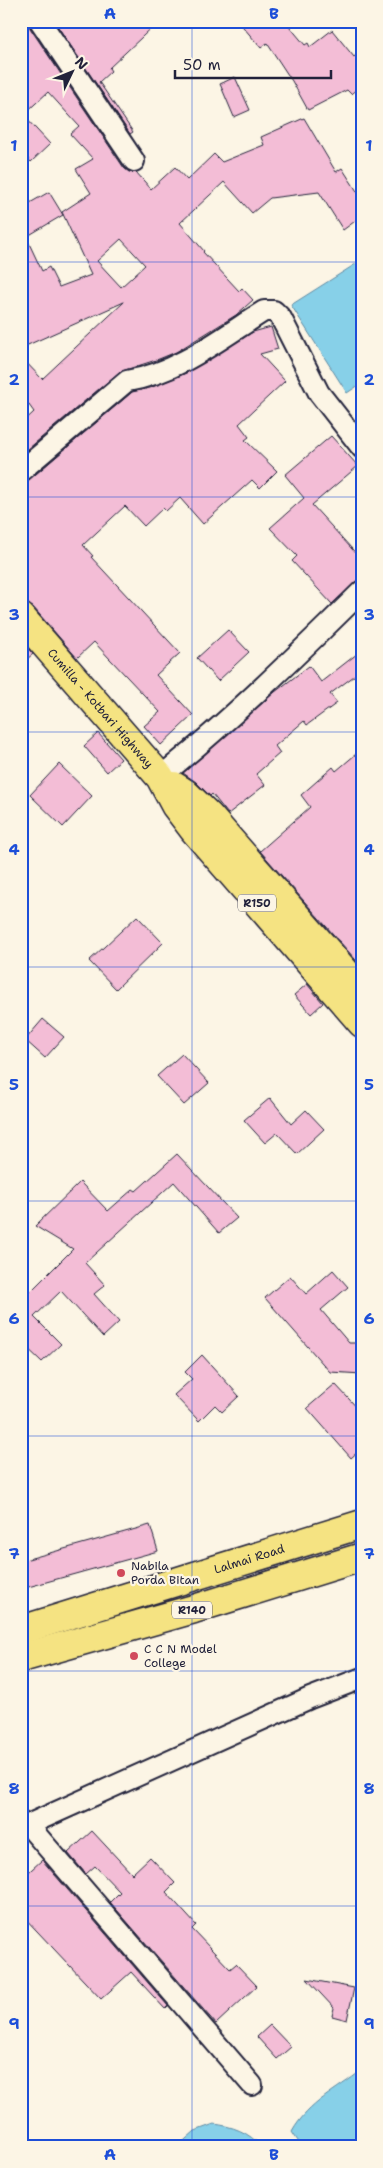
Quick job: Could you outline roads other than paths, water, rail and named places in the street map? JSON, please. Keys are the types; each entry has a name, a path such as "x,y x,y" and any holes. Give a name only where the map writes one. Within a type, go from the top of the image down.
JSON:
{"main road":[{"name":"Cumilla - Kotbari Highway","path":"21,617 160,777"},
{"name":"R150","path":"160,777 185,793 208,815 362,991"},
{"name":"R150","path":"160,777 175,805 194,830 362,1023"},
{"name":"Lalmai Road","path":"21,1630 362,1524"},
{"name":"R140","path":"21,1658 194,1609 362,1557"},
{"path":"185,1579 194,1609"}],"street":[{"path":"40,21 134,161"},
{"path":"21,471 127,381 146,378 187,360 264,310 274,311 281,318 319,394 362,448"},
{"path":"160,777 201,744 254,696 362,591"},
{"path":"252,2085 24,1827 310,1698 362,1678"}],"water":[{"path":"362,260 362,383 347,393 291,305"},
{"path":"362,2070 362,2147 302,2147 292,2132 306,2113"},
{"path":"214,2124 240,2131 251,2137 261,2147 177,2147 195,2131"}],"place":[{"name":"Nabila Porda Bitan","path":"121,1573"},
{"name":"C C N Model College","path":"134,1656"}]}
